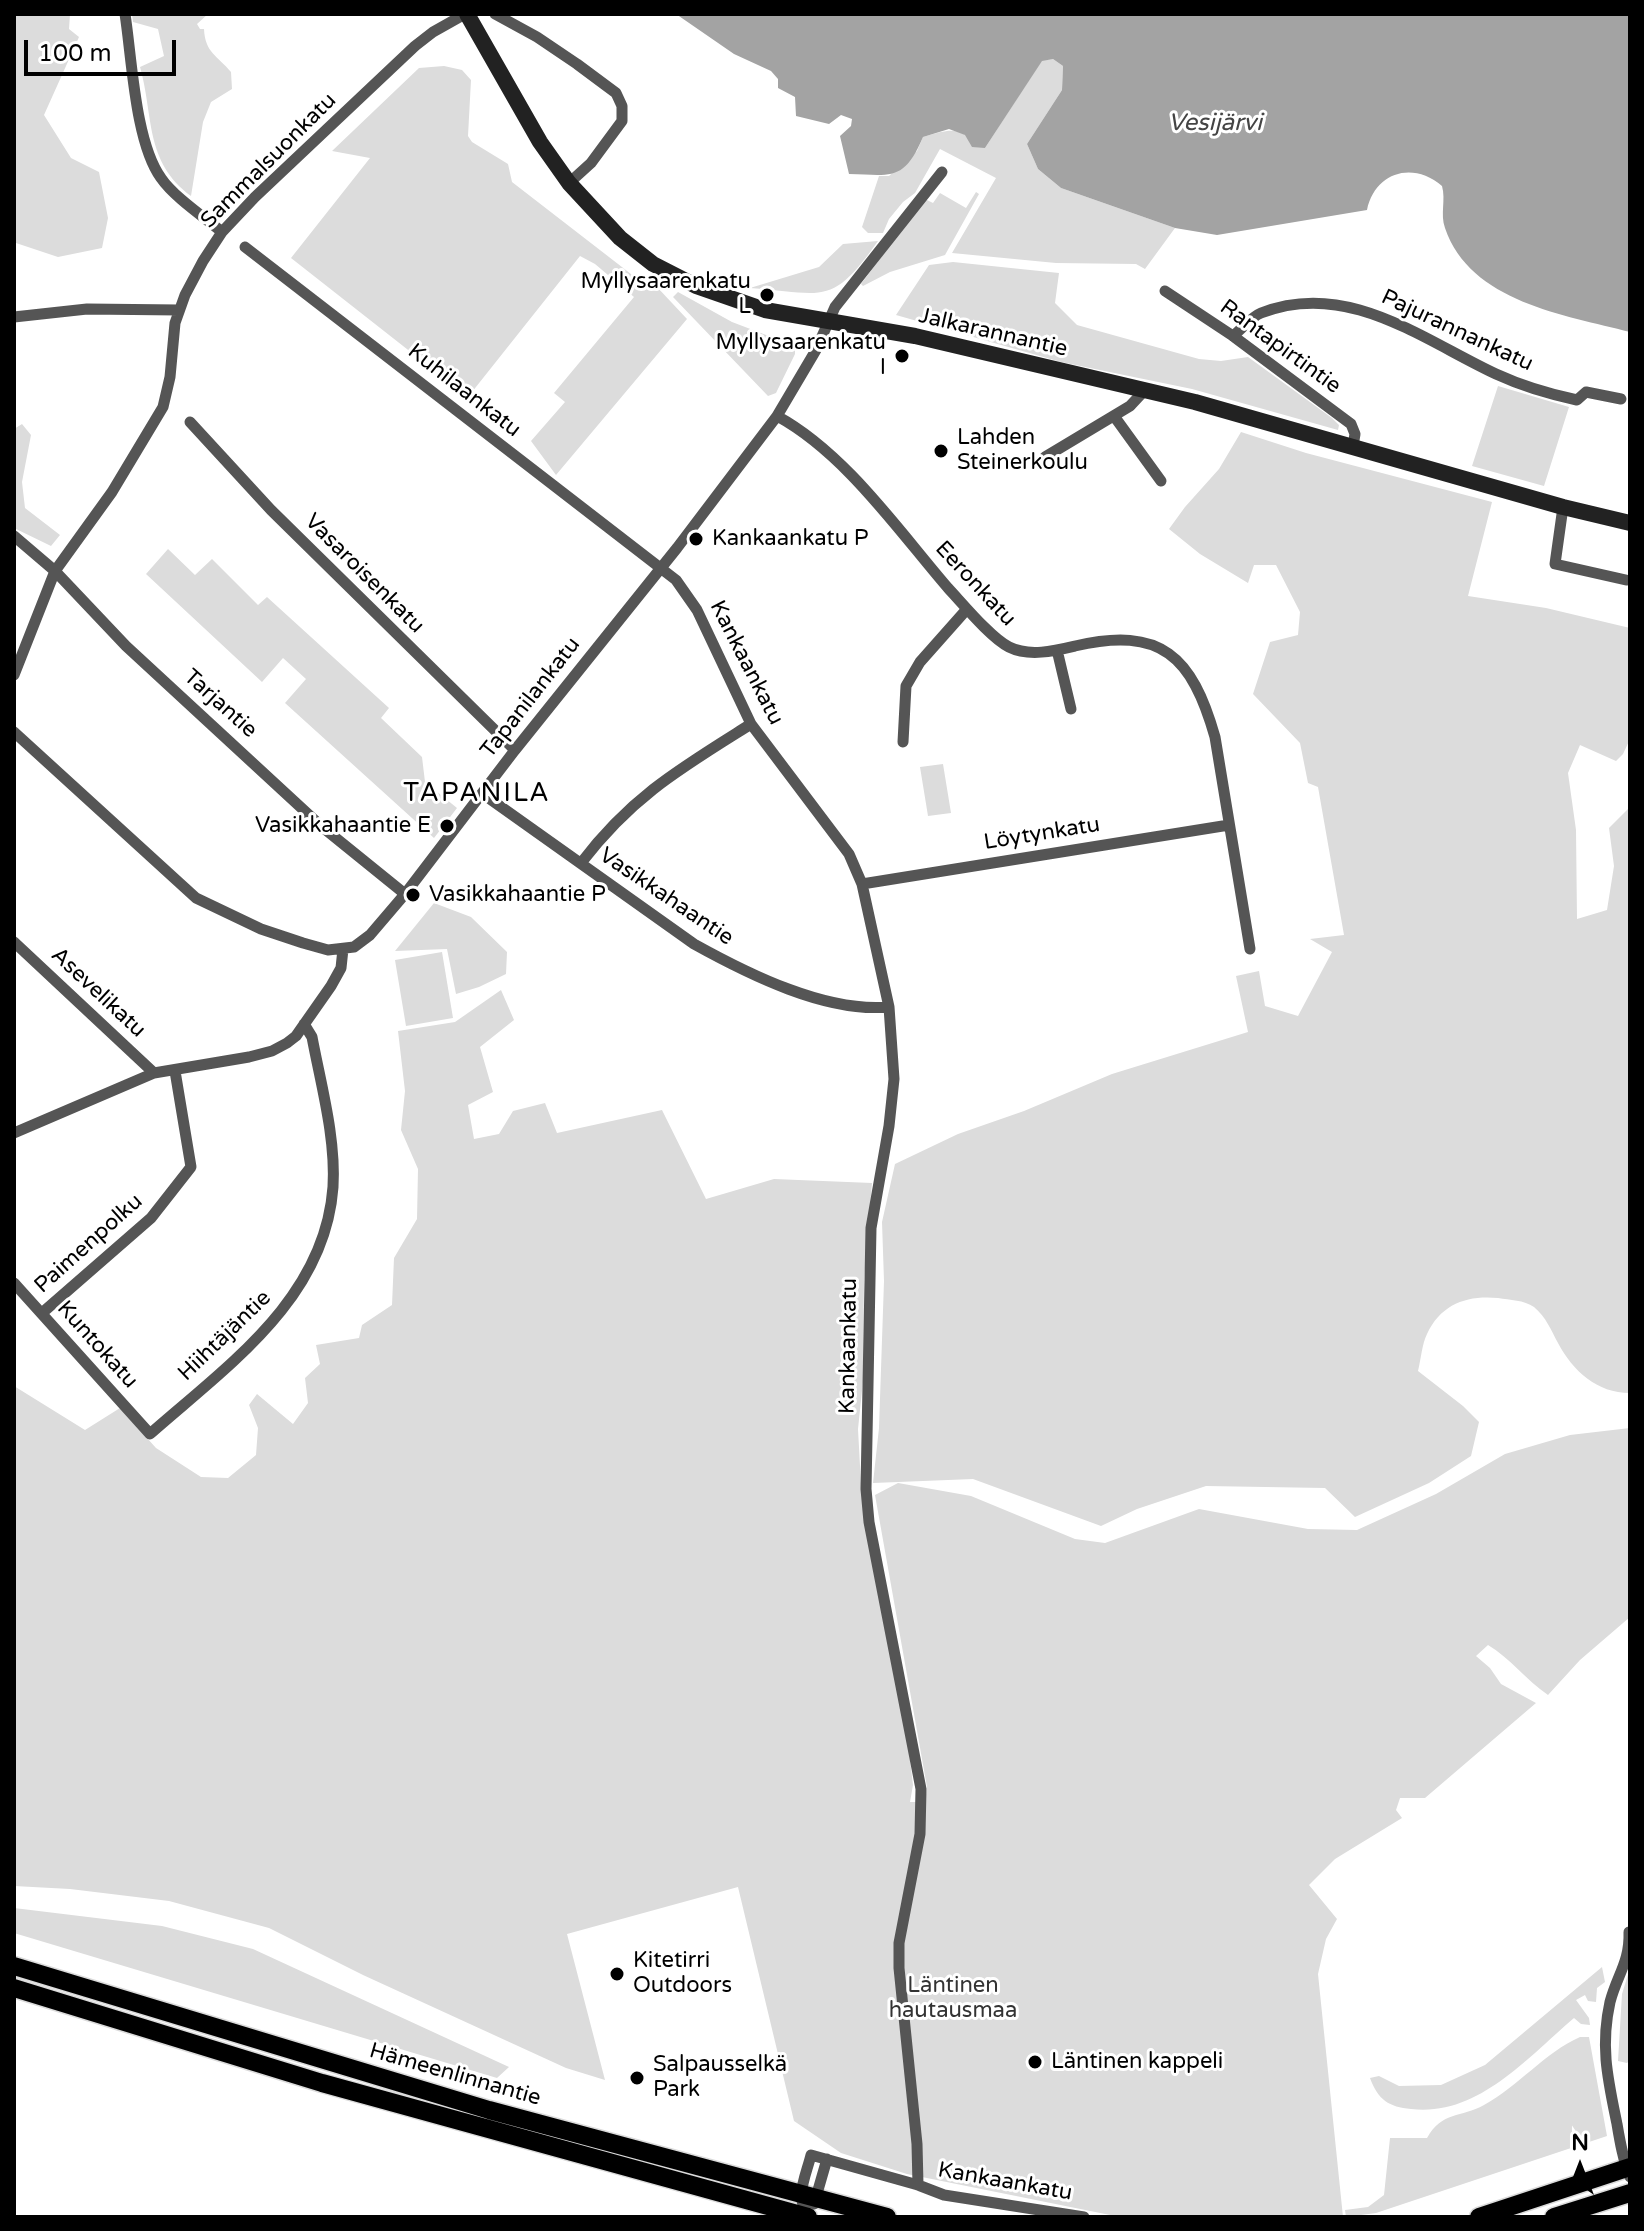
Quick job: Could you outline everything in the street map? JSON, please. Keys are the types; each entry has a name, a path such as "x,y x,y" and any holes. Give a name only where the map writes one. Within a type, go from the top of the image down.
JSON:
{"main road":[{"name":"Jalkarannantie","path":"466,14 540,142 569,183 620,238 653,264 729,299 765,310 915,336 1144,391 1630,523"},
{"name":"Hämeenlinnantie","path":"14,1966 805,2208"},
{"name":"Hämeenlinnantie","path":"14,1988 322,2083 805,2208 887,2217"},
{"path":"1479,2217 1629,2171"},
{"path":"1554,2217 1630,2193"}],"street":[{"path":"125,14 142,129 152,161 162,180 222,232"},
{"name":"Sammalsuonkatu","path":"14,675 55,571 112,492 163,407 179,310 193,277 222,232 415,46 466,14"},
{"path":"495,14 577,64 616,93 622,106 622,121 591,163 569,183"},
{"name":"Tapanilankatu","path":"343,949 354,947 370,935 405,894 777,416 816,350 835,307 942,172"},
{"name":"Kuhilaankatu","path":"245,247 660,567"},
{"name":"Rantapirtintie","path":"1165,291 1233,336 1351,424 1355,434 1353,446"},
{"name":"Pajurannankatu","path":"1233,336 1259,313 1295,305 1361,308 1409,327 1451,351 1522,384 1577,400 1586,392 1621,399"},
{"path":"14,317 87,309 179,310"},
{"path":"1045,457 1114,416 1137,400 1144,391"},
{"name":"Eeronkatu","path":"777,416 812,438 842,465 967,609 1006,646 1029,653 1108,639 1143,641 1176,659 1191,676 1206,706 1215,737 1250,949"},
{"path":"1114,416 1161,481"},
{"name":"Vasaroisenkatu","path":"190,422 271,510 515,750"},
{"path":"1563,507 1555,564 1626,580"},
{"name":"Tarjantie","path":"14,536 55,571 126,646 321,826 405,894"},
{"name":"Kankaankatu","path":"660,567 687,593 751,724 849,854 862,884 889,1007 894,1079 871,1228 866,1489 869,1522 921,1789 920,1834 899,1943 918,2185"},
{"path":"903,742 906,686 920,662 967,609"},
{"path":"1057,650 1071,709"},
{"path":"581,863 622,814 668,775 751,724"},
{"path":"14,732 196,898 272,933 328,950 343,949 341,968 296,1036 272,1051 154,1073 14,1133"},
{"name":"Vasikkahaantie","path":"483,794 694,944 726,962 784,987 841,1004 867,1009 889,1007"},
{"name":"Löytynkatu","path":"862,884 882,878 1229,825"},
{"name":"Asevelikatu","path":"14,942 154,1073"},
{"name":"Hiihtäjäntie","path":"150,1434 260,1336 294,1296 321,1244 333,1188 330,1133 312,1037 304,1024"},
{"name":"Paimenpolku","path":"42,1313 151,1218 191,1167 175,1071"},
{"name":"Kuntokatu","path":"14,1283 150,1434"},
{"path":"1629,1932 1630,1950 1611,1998 1604,2032 1604,2062 1629,2171"},
{"path":"1617,2126 1630,2118"},
{"name":"Kankaankatu","path":"805,2208 811,2155 944,2195 1084,2217"},
{"path":"805,2208 827,2159"}],"green space":[{"path":"14,14 70,14 69,29 79,37 44,115 71,158 99,172 108,218 102,248 58,257 16,243 14,245"},
{"path":"132,14 208,14 197,24 204,29 210,49 231,72 232,89 211,102 203,122 191,196 165,168 153,137 140,67 164,56 158,29 133,22"},
{"path":"1053,59 1063,66 1062,90 1027,144 1038,169 1061,188 1175,228 1145,269 1136,264 1056,263 952,253 996,178 940,149 915,193 889,219 883,233 868,233 862,227 879,176 889,176 917,151 923,137 956,131 985,148 1042,60"},
{"path":"444,66 462,70 471,80 468,136 472,142 508,164 512,182 640,281 657,287 687,319 556,475 531,441 565,402 554,393 634,297 595,264 580,256 468,397 291,258 370,158 332,151 419,68"},
{"path":"976,192 979,194 945,255 890,272 863,286 861,284 925,199 933,203 940,193 966,208"},
{"path":"878,241 849,277 824,292 750,288 819,267 843,244"},
{"path":"953,262 1059,273 1055,303 1077,325 1199,359 1221,361 1248,357 1332,418 1339,425 1338,430 1192,389 1061,362 896,315 929,265"},
{"path":"678,292 732,322 795,346 795,354 776,393 768,396 673,297"},
{"path":"1498,386 1569,407 1544,486 1472,466"},
{"path":"22,424 31,435 22,482 25,508 60,535 51,546 14,528 14,429"},
{"path":"1241,432 1306,453 1492,502 1468,596 1546,608 1630,628 1630,739 1616,761 1580,745 1568,773 1576,830 1577,919 1607,910 1614,866 1609,828 1630,807 1630,1393 1597,1385 1579,1371 1534,1307 1512,1300 1476,1298 1456,1304 1440,1315 1427,1334 1418,1371 1479,1422 1471,1456 1429,1483 1355,1517 1325,1488 1206,1486 1137,1509 1101,1526 973,1479 873,1483 879,1428 884,1281 882,1222 895,1164 958,1134 1024,1111 1112,1074 1248,1032 1236,976 1259,971 1265,1006 1298,1016 1332,952 1310,939 1344,935 1318,787 1308,783 1300,743 1253,694 1270,642 1298,635 1300,612 1276,565 1254,565 1248,583 1200,554 1169,529 1219,469"},
{"path":"168,549 195,575 212,559 258,605 267,597 389,708 381,718 422,757 425,782 457,808 434,838 285,703 306,679 283,658 262,682 146,574"},
{"path":"943,764 951,813 928,816 920,767"},
{"path":"434,903 471,917 507,952 506,974 456,994 447,949 395,951"},
{"path":"442,952 453,1018 406,1026 395,960"},
{"name":"Läntinen hautausmaa","path":"501,990 514,1020 480,1047 493,1092 468,1105 474,1139 499,1134 513,1111 545,1103 557,1133 662,1110 706,1199 774,1179 872,1183 864,1280 863,1381 858,1429 861,1484 908,1743 913,1785 910,1802 925,1802 927,1787 875,1495 898,1483 971,1496 1075,1539 1105,1543 1199,1509 1308,1529 1357,1530 1436,1494 1505,1454 1570,1435 1630,1428 1630,1617 1580,1660 1548,1695 1488,1645 1476,1656 1490,1668 1501,1684 1536,1703 1425,1798 1400,1798 1396,1810 1402,1818 1335,1859 1309,1885 1337,1919 1326,1939 1318,1974 1343,2217 1120,2217 907,2174 841,2153 794,2121 738,1887 567,1934 605,2080 566,2068 363,1975 269,1928 169,1901 70,1889 14,1886 14,1386 85,1430 120,1408 156,1448 201,1477 228,1478 256,1455 258,1428 249,1405 257,1394 293,1424 308,1403 305,1378 320,1364 316,1345 359,1338 362,1325 392,1305 394,1258 417,1219 418,1169 401,1130 405,1091 398,1031 455,1022"},
{"path":"14,1908 162,1926 253,1949 509,2067 497,2078 14,1933"},
{"path":"1602,1967 1605,1982 1597,1988 1596,2002 1588,2001 1585,1995 1576,2000 1589,2018 1590,2025 1581,2024 1574,2018 1520,2066 1480,2094 1458,2104 1435,2109 1411,2109 1385,2101 1373,2086 1370,2078 1379,2076 1399,2086 1441,2085 1485,2065"},
{"path":"1630,1968 1630,2060 1627,2063 1618,2061 1622,1994"},
{"path":"1580,2037 1589,2037 1607,2136 1376,2213 1346,2217 1345,2210 1368,2207 1384,2195 1390,2138 1427,2138 1439,2123 1497,2097 1555,2052"}],"water":[{"name":"Vesijärvi","path":"676,14 1630,14 1630,332 1522,301 1497,289 1475,273 1457,253 1445,228 1442,186 1419,174 1397,174 1387,179 1371,197 1367,210 1217,235 1175,228 1061,188 1038,169 1027,144 1062,90 1063,66 1053,59 1042,61 985,148 972,147 965,135 949,129 923,137 909,162 895,173 849,174 840,136 851,126 852,119 841,115 829,124 796,116 795,97 778,88 778,79 771,71 734,54"}],"place":[{"name":"Myllysaarenkatu L","path":"767,295"},
{"name":"Myllysaarenkatu I","path":"902,356"},
{"name":"Lahden Steinerkoulu","path":"941,451"},
{"name":"Kankaankatu P","path":"696,539"},
{"name":"Vasikkahaantie E","path":"447,826"},
{"name":"Vasikkahaantie P","path":"413,895"},
{"name":"Kitetirri Outdoors","path":"617,1974"},
{"name":"Läntinen kappeli","path":"1035,2062"},
{"name":"Salpausselkä Park","path":"637,2078"}],"district":[{"name":"TAPANILA","path":"477,794"}]}
